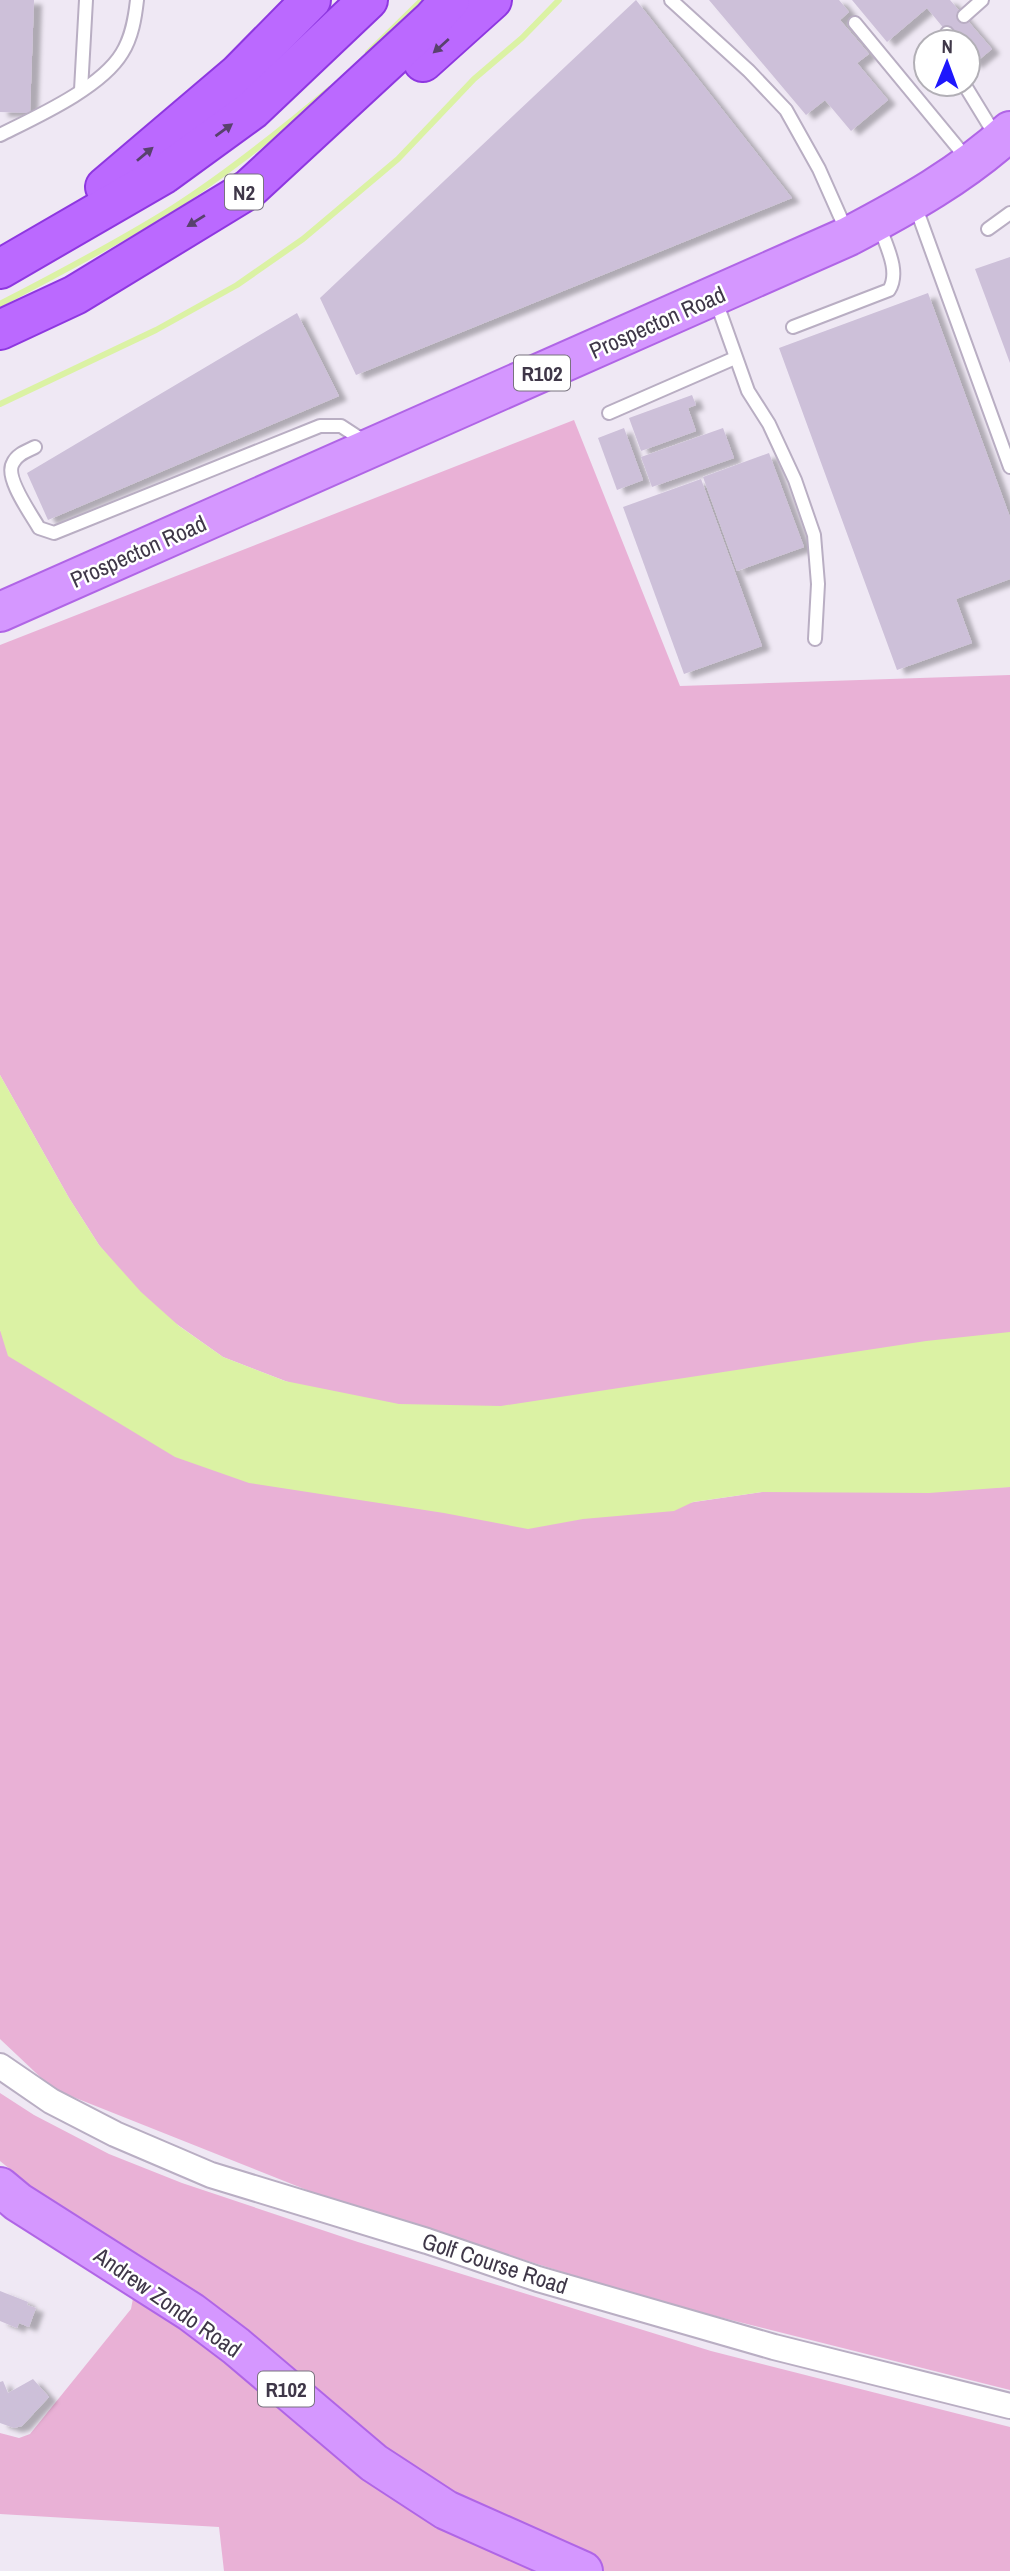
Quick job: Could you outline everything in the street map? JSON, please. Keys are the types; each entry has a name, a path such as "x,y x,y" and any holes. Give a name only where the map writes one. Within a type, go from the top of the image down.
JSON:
{"highway":[{"path":"40,248 51,230 238,74 312,0"},
{"path":"0,269 164,174 252,110 368,0"},
{"name":"N2","path":"0,330 75,295 249,189 432,20 450,0"},
{"path":"249,189 385,97 492,0"}],"main road":[{"name":"Prospecton Road","path":"0,612 715,297 863,228 914,202 993,145"},
{"name":"Andrew Zondo Road","path":"0,2187 18,2202 191,2312 374,2463 446,2510 583,2571"}],"street":[{"name":"Golf Course Road","path":"0,2066 51,2101 115,2134 211,2175 538,2278 774,2347 1010,2406"}],"lane":[{"path":"81,90 86,0"},
{"path":"671,0 786,110 818,169 895,273 889,290 793,327"},
{"path":"964,16 981,0"},
{"path":"0,135 41,115 106,74 122,53 134,20 137,1"},
{"path":"855,23 993,145"},
{"path":"971,98 993,145"},
{"path":"914,202 1010,467"},
{"path":"988,229 1010,213"},
{"path":"715,297 748,391 769,424 795,480 814,535 818,584 815,639"},
{"path":"609,414 735,358"},
{"path":"35,447 13,461 10,468 12,481 39,528 54,533 320,426 341,426 352,431 373,448"}],"shaded area":[{"path":"574,420 680,686 1010,675 1010,1340 726,1388 435,1414 327,1397 223,1357 147,1303 99,1245 69,1198 0,1075 0,645"},
{"path":"0,1075 69,1198 99,1245 141,1292 179,1326 223,1357 285,1381 399,1404 501,1406 926,1341 1010,1332 1010,1487 929,1493 762,1492 693,1502 674,1511 583,1519 528,1529 444,1513 249,1483 175,1457 8,1356 0,1330"},
{"path":"0,1330 11,1346 640,1510 762,1492 1010,1487 1010,2390 655,2301 327,2198 53,2089 0,2039"},
{"path":"0,2093 34,2115 109,2154 182,2183 358,2242 711,2351 1010,2427 1010,2571 224,2571 219,2527 0,2514 0,2433 19,2438 30,2434 131,2309 141,2256 32,2187 0,2161"}],"building":[{"path":"0,0 34,0 30,113 0,112"},
{"path":"636,0 792,198 356,375 320,298"},
{"path":"709,0 839,0 849,12 840,20 869,54 857,63 888,100 851,131 825,100 806,115"},
{"path":"852,0 950,0 974,28 943,28 927,8 887,42"},
{"path":"982,37 992,49 982,57"},
{"path":"1010,257 1010,363 975,269"},
{"path":"928,293 1010,517 1010,579 956,599 972,643 897,670 779,348"},
{"path":"297,313 339,396 48,520 27,473"},
{"path":"692,395 696,405 688,408 696,431 641,451 629,418"},
{"path":"624,428 643,480 617,490 598,438"},
{"path":"723,428 734,458 652,487 641,457"},
{"path":"769,453 804,547 737,571 703,477"},
{"path":"701,479 762,646 684,674 623,507"},
{"path":"0,2291 36,2308 29,2327 19,2323 17,2328 0,2321"},
{"path":"33,2379 49,2397 22,2426 14,2428 0,2423 0,2382 3,2381 8,2393"}],"waterway":[{"path":"368,53 422,0"},
{"path":"0,404 156,330 237,285 303,239 398,159 474,79 522,38 559,0"},
{"path":"0,304 109,246 173,208 214,181 330,89"}]}
